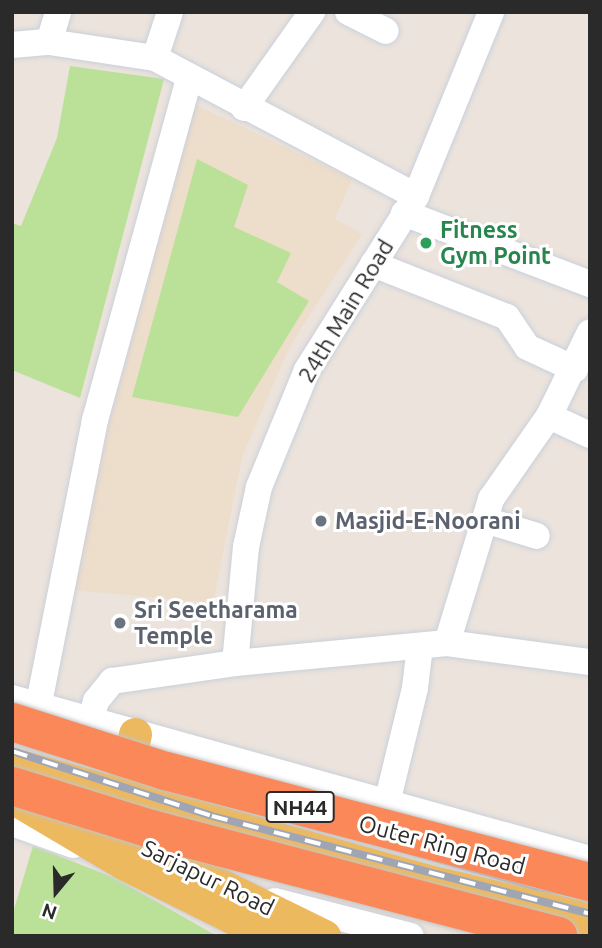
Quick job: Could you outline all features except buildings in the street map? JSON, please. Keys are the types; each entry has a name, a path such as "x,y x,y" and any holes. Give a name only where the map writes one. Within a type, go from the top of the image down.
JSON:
{"highway":[{"name":"Outer Ring Road","path":"25,715 166,771 590,882"},
{"name":"NH44","path":"12,786 152,829 558,936"}],"main road":[{"name":"Sarjapur Road","path":"135,734 123,788 123,830 135,843 185,871 240,893 324,936"},
{"path":"12,742 123,788"},
{"name":"Outer Ring Road","path":"12,764 123,788 424,880 590,919"},
{"name":"Sarjapur Road","path":"12,797 123,863 270,936"}],"street":[{"path":"49,42 58,12"},
{"path":"155,58 170,12"},
{"path":"244,108 312,12"},
{"path":"348,12 386,31"},
{"name":"24th Main Road","path":"235,663 246,547 259,487 307,370 410,205 491,12"},
{"path":"12,44 49,42 155,58 410,205 590,284"},
{"path":"25,715 95,419 189,78"},
{"path":"373,264 507,317 527,347 575,369"},
{"path":"447,643 491,499 549,416 575,369 590,332"},
{"path":"549,416 590,435"},
{"path":"485,520 537,536"},
{"path":"90,722 96,701 112,681 235,663 447,643 590,662"},
{"path":"387,803 415,688 420,646"},
{"path":"12,698 25,715 90,722 590,859"},
{"path":"12,823 123,863 411,936"}],"shaded area":[{"path":"194,104 352,179 335,219 362,234 290,346 242,457 213,603 74,590 105,440"}],"green space":[{"path":"70,66 164,79 80,398 12,370 12,223 21,226 57,138"},
{"path":"197,159 248,185 234,227 291,253 277,282 309,301 238,417 132,397"},
{"path":"33,846 115,878 217,936 12,936 12,916"}],"railway":[{"path":"12,734 213,796 540,887 590,896"},
{"path":"12,751 212,816 590,914"}],"place":[{"name":"Fitness Gym Point","path":"426,243"},
{"name":"Masjid-E-Noorani","path":"321,521"},
{"name":"Sri Seetharama Temple","path":"120,623"}]}
